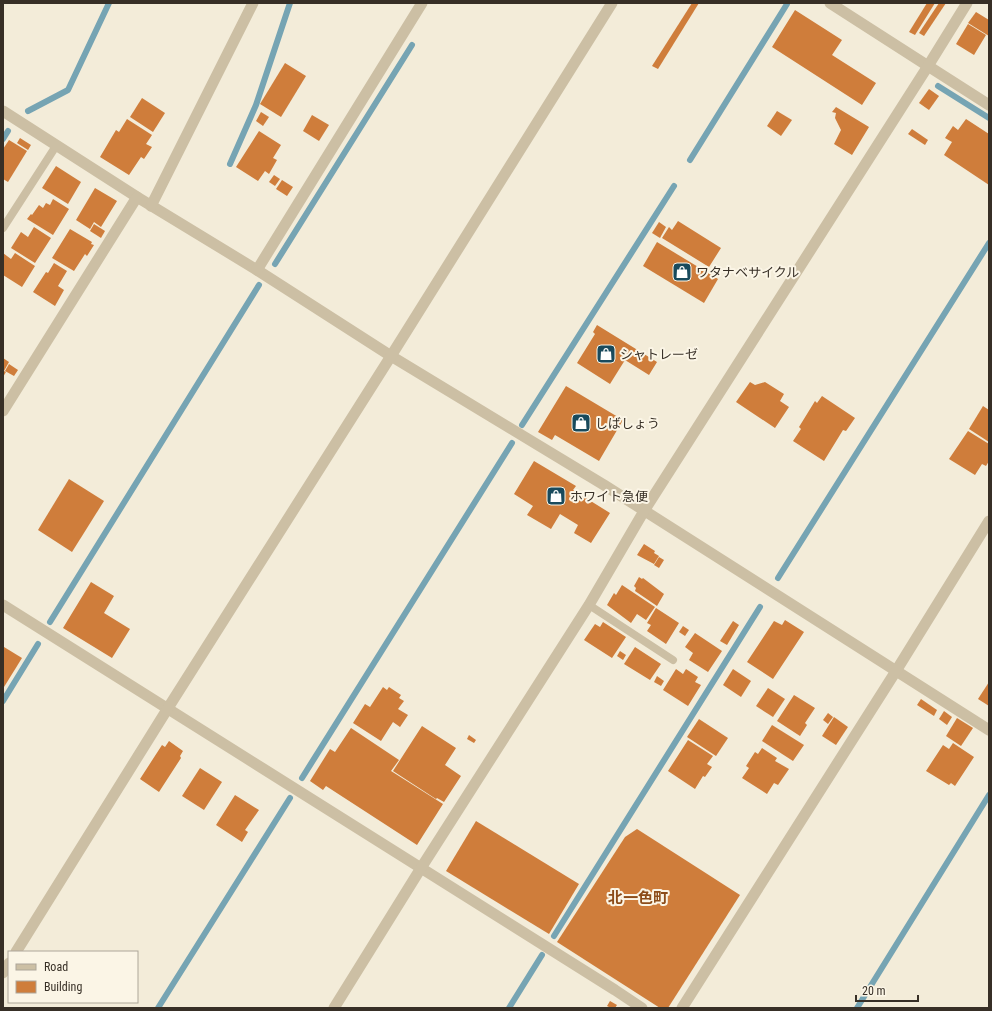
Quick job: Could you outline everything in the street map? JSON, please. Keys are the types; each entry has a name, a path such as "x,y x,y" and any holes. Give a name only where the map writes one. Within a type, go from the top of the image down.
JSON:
{"street":[{"path":"151,206 253,3"},
{"path":"257,270 422,3"},
{"path":"17,951 612,3"},
{"path":"830,3 989,105"},
{"path":"334,1008 421,868 589,605 644,511 928,66 966,3"},
{"path":"3,111 137,198 257,270 391,356 597,481 989,730"},
{"path":"3,411 137,198"},
{"path":"682,1008 896,671 989,521"},
{"path":"3,605 642,1008"}],"lane":[{"path":"3,228 56,146"},
{"path":"589,605 674,660"}],"building":[{"path":"692,3 699,3 658,69 652,66"},
{"path":"927,3 935,3 915,35 909,32"},
{"path":"939,3 946,3 924,36 919,33"},
{"path":"795,10 842,40 832,55 876,83 862,105 772,47"},
{"path":"976,12 989,20 989,36 968,23"},
{"path":"968,24 986,35 974,55 956,44"},
{"path":"285,63 306,76 281,117 260,104"},
{"path":"929,89 939,96 929,110 919,103"},
{"path":"142,98 165,113 153,132 130,117"},
{"path":"836,107 869,127 852,155 834,144 841,130 835,118 836,113 832,112"},
{"path":"777,111 792,120 781,136 767,126"},
{"path":"261,112 269,117 263,126 256,121"},
{"path":"312,115 329,125 319,141 303,131"},
{"path":"127,119 152,135 146,144 152,147 144,159 141,157 129,175 100,157 116,130 119,132"},
{"path":"966,119 989,134 989,185 944,155 952,142 945,138 953,126 958,130"},
{"path":"912,129 928,140 925,145 908,134"},
{"path":"259,131 281,145 273,158 277,160 269,174 265,171 258,181 236,167"},
{"path":"20,138 31,145 28,150 17,143"},
{"path":"9,140 27,151 8,182 3,179 3,149"},
{"path":"56,166 81,182 68,204 42,188"},
{"path":"274,175 280,179 275,186 269,182"},
{"path":"282,180 293,187 287,196 276,189"},
{"path":"95,188 117,201 101,227 94,222 90,229 76,220"},
{"path":"53,199 69,209 53,235 27,219 39,205 43,208 46,203 50,205"},
{"path":"678,221 721,248 709,267 662,238 669,227 672,230"},
{"path":"659,222 666,227 660,238 652,233"},
{"path":"94,224 105,231 101,238 90,231"},
{"path":"34,227 51,238 35,263 11,248 21,232 28,237"},
{"path":"70,229 92,242 91,244 94,245 87,256 85,254 74,271 52,258"},
{"path":"657,242 718,279 704,303 643,266"},
{"path":"3,253 11,259 15,253 35,266 22,287 3,275"},
{"path":"54,263 67,271 58,286 64,290 55,306 33,292 46,272 48,273"},
{"path":"597,325 657,362 649,375 625,360 610,384 577,363 595,334 593,332"},
{"path":"3,358 9,362 4,371 6,372 3,377"},
{"path":"9,364 18,370 14,376 5,371"},
{"path":"750,382 755,385 765,382 784,394 780,401 789,407 775,428 736,402"},
{"path":"566,386 623,420 599,461 555,435 552,440 538,432"},
{"path":"822,396 855,418 846,431 843,430 824,461 793,441 801,429 799,427 815,401 817,403"},
{"path":"983,406 989,410 989,442 969,429"},
{"path":"968,431 989,444 989,461 986,466 982,464 975,475 949,459"},
{"path":"534,461 576,486 573,490 610,513 591,543 574,533 578,525 560,514 551,529 527,515 533,506 514,494"},
{"path":"69,479 104,501 72,552 38,530"},
{"path":"644,544 655,551 654,553 659,556 654,564 637,555"},
{"path":"659,557 664,560 659,568 654,565"},
{"path":"639,577 642,579 643,578 664,594 657,606 635,591 636,588 634,586"},
{"path":"91,582 114,596 104,613 130,629 112,658 63,628"},
{"path":"622,585 655,607 646,620 637,614 631,623 607,605 614,593 616,595"},
{"path":"656,608 679,623 666,644 647,631 651,625 647,623"},
{"path":"785,620 804,632 773,679 747,662 774,621 782,625"},
{"path":"733,621 739,625 727,645 720,641"},
{"path":"603,622 626,637 612,658 584,640 595,624 600,627"},
{"path":"683,626 689,630 685,636 679,632"},
{"path":"695,633 722,651 708,672 689,660 693,653 685,647"},
{"path":"4,647 22,658 4,687 3,649"},
{"path":"635,647 661,664 650,680 624,664"},
{"path":"620,651 626,655 623,660 617,656"},
{"path":"676,669 683,674 686,669 698,677 695,682 701,685 688,706 663,690"},
{"path":"733,669 751,681 741,697 723,685"},
{"path":"657,676 664,681 661,686 654,682"},
{"path":"989,682 989,706 978,699"},
{"path":"383,687 387,690 389,687 401,695 399,698 404,701 398,709 408,715 400,727 393,722 381,741 353,723 365,704 370,707"},
{"path":"768,688 785,699 773,717 756,706"},
{"path":"794,695 815,708 805,723 807,725 800,736 777,721"},
{"path":"921,699 937,710 934,716 917,705"},
{"path":"944,711 952,717 947,725 939,719"},
{"path":"828,713 833,717 828,724 823,720"},
{"path":"834,717 848,727 836,745 822,736"},
{"path":"957,718 973,728 961,746 946,736"},
{"path":"699,719 728,738 716,756 687,737"},
{"path":"772,725 804,745 793,761 762,741"},
{"path":"422,726 456,748 445,765 461,776 444,802 437,798 436,799 393,771"},
{"path":"351,728 399,760 391,771 443,804 417,845 326,786 323,790 310,781 330,749 335,752"},
{"path":"469,735 476,740 474,743 467,739"},
{"path":"688,740 713,756 707,764 712,767 705,777 703,776 695,789 668,771"},
{"path":"169,741 183,751 180,756 181,758 159,792 140,779 162,745 165,747"},
{"path":"953,743 974,757 955,786 951,783 949,785 926,771 943,745 949,749"},
{"path":"762,748 777,758 775,761 789,769 778,785 774,783 767,794 742,778 749,768 746,766 755,752 758,754"},
{"path":"200,768 222,782 204,810 182,796"},
{"path":"235,795 259,810 245,830 248,832 242,842 216,825"},
{"path":"476,821 579,884 549,934 446,871"},
{"path":"637,829 740,895 668,1008 660,1008 557,942 625,837"},
{"path":"610,1001 617,1005 615,1008 607,1006"}],"waterway":[{"path":"28,111 68,90 109,3"},
{"path":"230,164 256,105 290,3"},
{"path":"690,160 787,4"},
{"path":"275,264 412,45"},
{"path":"938,86 989,118"},
{"path":"3,139 8,131"},
{"path":"522,425 674,186"},
{"path":"778,578 989,243"},
{"path":"50,622 259,285"},
{"path":"302,778 512,443"},
{"path":"554,936 760,607"},
{"path":"3,701 38,644"},
{"path":"857,1008 989,795"},
{"path":"158,1008 290,798"},
{"path":"509,1008 542,955"}],"place":[{"name":"ワタナベサイクル","path":"682,272"},
{"name":"シャトレーゼ","path":"606,354"},
{"name":"しばしょう","path":"581,423"},
{"name":"ホワイト急便","path":"556,496"}],"district":[{"name":"北一色町","path":"638,898"}]}
